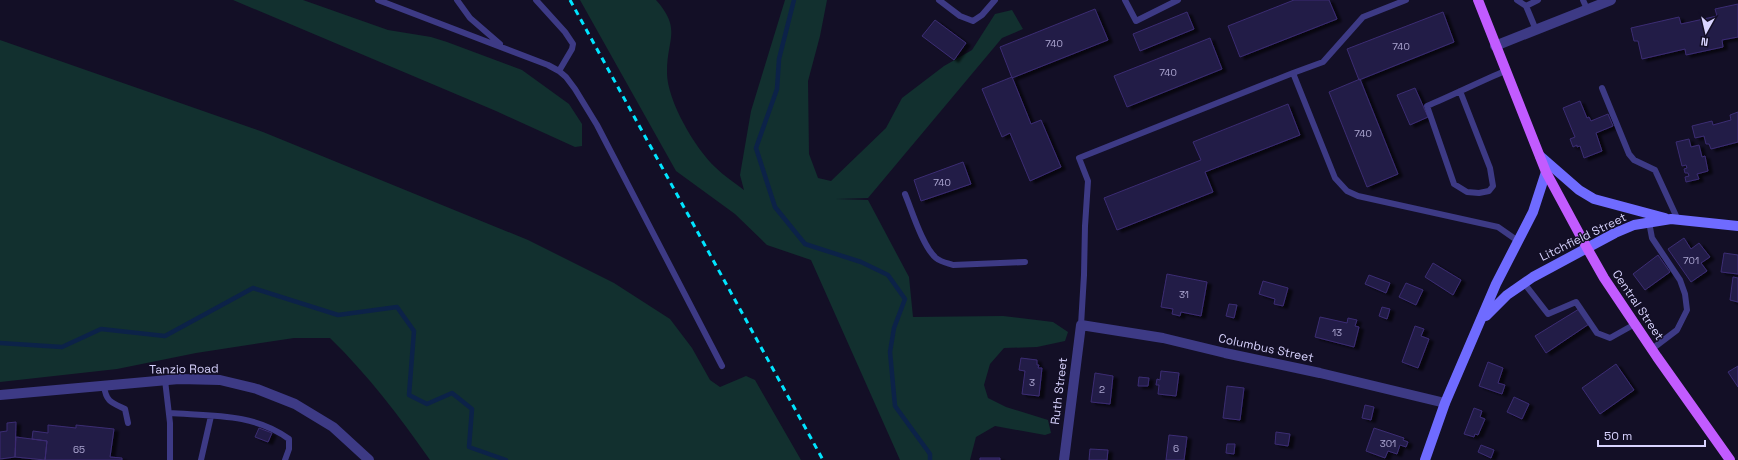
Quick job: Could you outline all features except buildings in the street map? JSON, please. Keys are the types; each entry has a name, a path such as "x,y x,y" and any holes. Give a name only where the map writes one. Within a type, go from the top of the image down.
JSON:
{"main road":[{"name":"Central Street","path":"1478,0 1546,172 1587,248 1604,278 1635,324 1730,460"},
{"name":"Central Street","path":"1540,156 1579,190 1594,199 1674,220"},
{"name":"Litchfield Street","path":"1424,460 1445,403 1496,284 1534,212 1546,172"},
{"name":"Litchfield Street","path":"1481,321 1499,301 1524,283 1615,233 1634,225 1674,220 1738,226"}],"street":[{"path":"1495,46 1536,30 1585,5 1611,0"},
{"name":"Columbus Street","path":"1081,325 1163,338 1445,403"},
{"name":"Ruth Street","path":"1064,460 1081,325"},
{"name":"Tanzio Road","path":"0,395 164,380 220,380 264,391 295,404 333,427 369,460"}],"lane":[{"path":"378,0 504,48 558,71 575,89 597,125 722,366"},
{"path":"457,0 470,18 504,48"},
{"path":"536,0 565,32 573,44 572,49 558,71"},
{"path":"939,0 960,16 973,21 982,15 995,0"},
{"path":"1125,0 1136,21 1178,0"},
{"path":"1081,325 1088,181 1079,158 1323,62 1364,17 1406,0"},
{"path":"1518,0 1526,6 1536,30"},
{"path":"1526,6 1538,0"},
{"path":"1460,91 1490,168 1493,186 1489,191 1479,193 1467,192 1454,184 1427,106 1460,91 1506,72"},
{"path":"1293,74 1335,178 1347,191 1366,198 1498,227 1518,241"},
{"path":"1602,88 1629,154 1634,160 1655,170 1674,220"},
{"path":"905,194 927,246 933,255 942,262 953,265 1025,262"},
{"path":"1649,222 1652,238 1680,280 1686,294 1687,310 1677,330 1652,349"},
{"path":"1524,283 1548,314 1576,302 1597,333 1610,338 1635,324"},
{"path":"164,380 169,413 170,460"},
{"path":"104,386 107,398 111,402 125,409 128,423"},
{"path":"169,413 244,419 264,424 278,431 289,439 290,444 285,460"},
{"path":"201,460 211,416"}],"green space":[{"path":"233,0 303,0 388,30 431,37 447,42 522,70 569,104 582,124 582,146 575,147 496,111"},
{"path":"580,0 656,0 669,19 671,27 667,71 671,95 676,109 691,136 707,159 744,190 740,175 751,111 785,0 827,0 820,36 808,81 809,154 818,178 831,181 886,128 902,98 944,66 972,50 995,14 1012,10 1023,29 1002,38 868,198 836,199 868,200 909,277 913,317 1003,316 1053,322 1068,332 1065,341 1037,347 1004,348 990,364 984,385 988,398 1006,407 1048,420 1051,433 1045,435 995,426 976,437 970,460 900,460 811,260 767,245 735,214 676,171"},
{"path":"0,40 263,132 528,240 614,283 670,319 692,348 710,380 720,387 746,376 755,380 801,460 430,460 383,397 330,338 294,338 196,353 117,369 0,382"}],"waterway":[{"path":"794,0 779,59 777,89 756,148 775,207 805,244 861,262 888,275 905,299 894,328 890,352 895,406 930,454 930,460"},
{"path":"0,343 62,347 101,329 165,336 253,288 338,315 397,307 414,331 409,395 427,404 452,393 472,409 469,447 506,460"}],"railway":[{"path":"570,0 823,460"}]}
